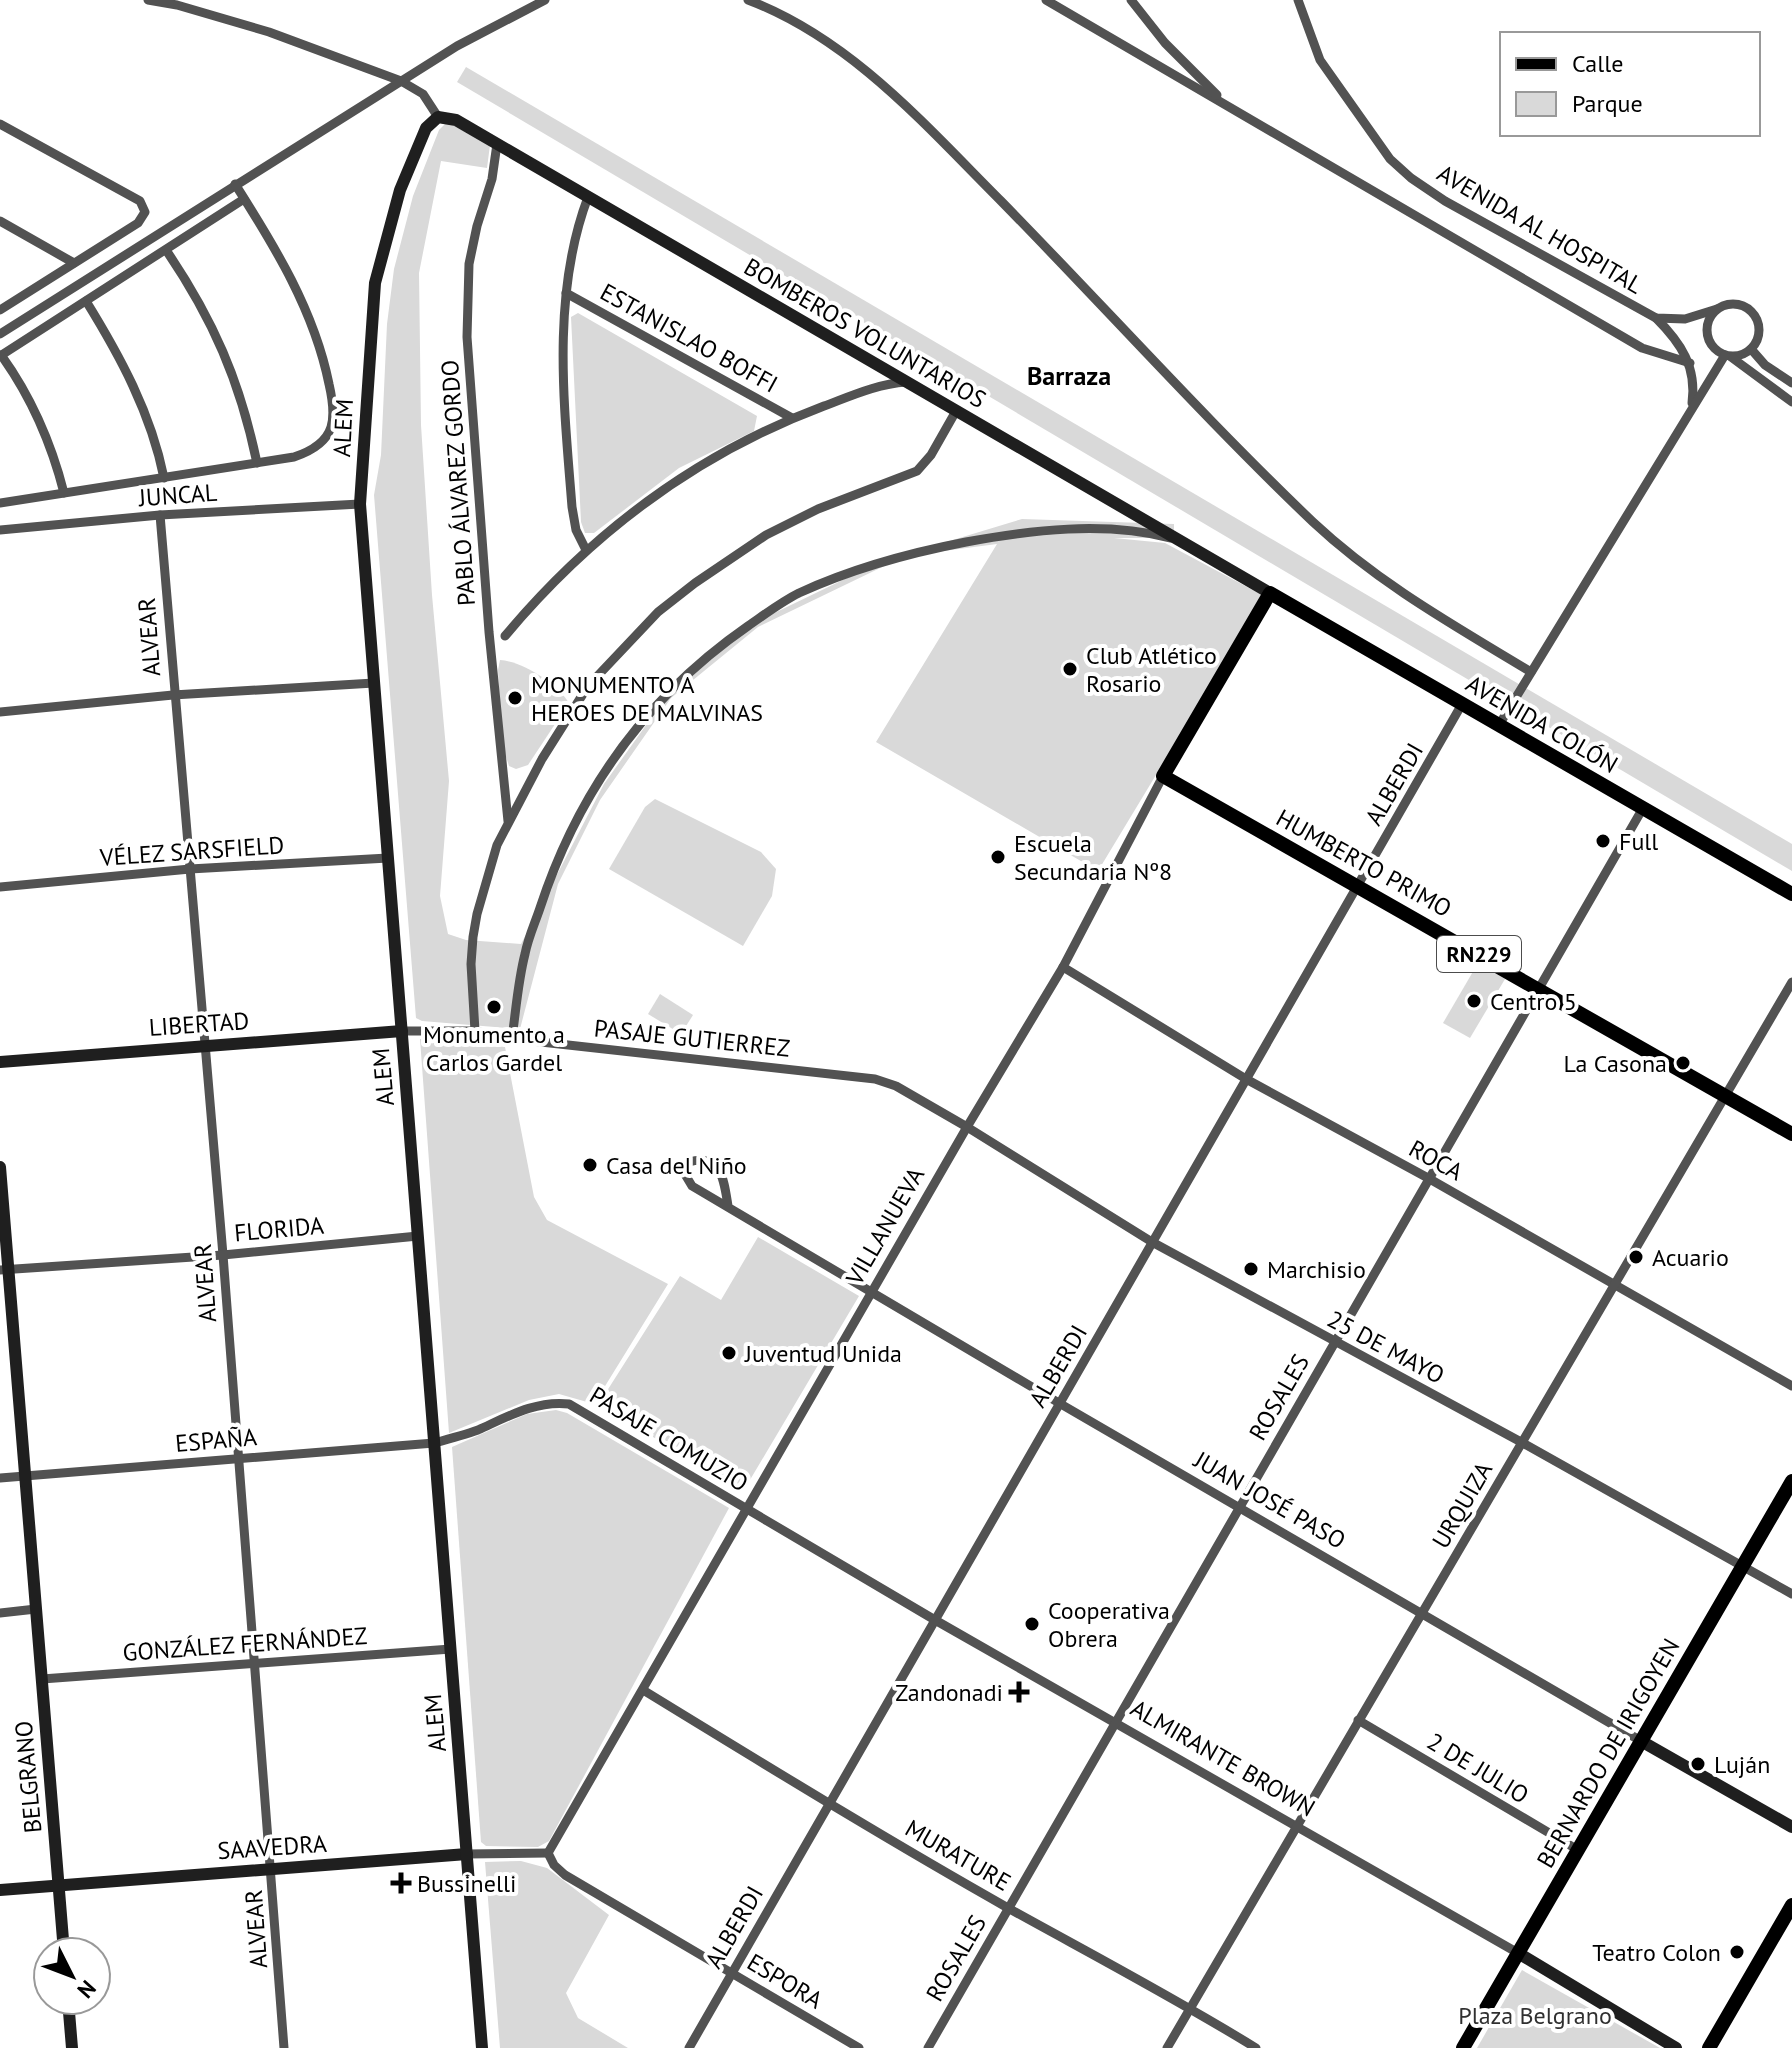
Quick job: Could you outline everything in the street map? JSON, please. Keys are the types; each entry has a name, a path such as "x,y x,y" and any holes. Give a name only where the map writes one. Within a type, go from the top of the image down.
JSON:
{"main road":[{"name":"BOMBEROS VOLUNTARIOS","path":"438,117 452,118 1270,593"},
{"name":"ALEM","path":"438,117 426,128 400,190 375,283 360,504 482,2048"},
{"name":"AVENIDA COLÓN","path":"1270,593 1792,894"},
{"name":"VILLANUEVA","path":"1163,776 1270,593"},
{"name":"HUMBERTO PRIMO","path":"1163,776 1792,1134"},
{"name":"LIBERTAD","path":"0,1062 402,1031"},
{"name":"BELGRANO","path":"0,1167 4,1269 25,1476 63,1936"},
{"name":"BERNARDO DE IRIGOYEN","path":"1463,2048 1792,1481"},
{"name":"JUAN JOSÉ PASO","path":"1641,1741 1792,1827"},
{"name":"SAAVEDRA","path":"0,1890 467,1854"},
{"path":"1709,2048 1792,1905"},
{"name":"ALMIRANTE BROWN","path":"1518,1953 1676,2048"},
{"path":"69,2016 72,2048"}],"street":[{"path":"148,0 177,5 269,32 401,81 423,94 438,117"},
{"path":"0,334 401,81 488,28 545,0"},
{"path":"748,0 815,32 859,64 890,92 1036,237 1286,496 1346,552 1398,590 1531,672"},
{"path":"1046,0 1642,348 1690,363"},
{"path":"1131,0 1165,43 1232,108"},
{"name":"AVENIDA AL HOSPITAL","path":"1298,0 1320,60 1390,159 1445,201 1656,318 1685,319 1717,309"},
{"path":"0,124 144,206 144,217 138,223 0,310"},
{"name":"PABLO ÁLVAREZ GORDO","path":"497,144 492,179 469,264 467,337 489,632 508,821"},
{"path":"0,503 294,457 319,443 332,425 332,397 320,347 289,272 235,184"},
{"path":"586,550 576,530 572,507 565,412 566,293 573,242 588,197"},
{"path":"64,493 42,424 0,356 244,199"},
{"path":"0,221 74,263"},
{"path":"166,250 225,353 248,417 257,463"},
{"name":"ESTANISLAO BOFFI","path":"566,293 792,418"},
{"path":"86,301 136,391 164,478"},
{"path":"1499,725 1691,407 1728,356 1751,349 1758,334 1758,323 1753,314 1738,305 1717,309 1710,318 1707,333 1711,345 1728,356 1792,402"},
{"path":"1656,318 1682,348 1690,363 1694,387 1691,407"},
{"path":"1751,349 1765,365 1792,383"},
{"path":"505,636 538,596 586,550 680,476 792,418 886,383 906,382"},
{"path":"475,1031 471,964 473,937 487,875 508,821 588,686 658,612 766,535 831,503 917,471 931,455 956,411"},
{"name":"JUNCAL","path":"0,530 160,515 360,504"},
{"name":"ALVEAR","path":"160,515 223,1255 284,2048"},
{"path":"512,1038 525,953 547,885 578,816 642,719 723,643 797,594 880,562 937,548 1011,534 1083,529 1167,537 1184,544"},
{"path":"0,712 173,695 374,683"},
{"name":"ALBERDI","path":"689,2048 1462,704"},
{"name":"VILLANUEVA","path":"548,1853 967,1127 1063,967 1163,776"},
{"name":"ROSALES","path":"928,2048 1643,808"},
{"name":"VÉLEZ SARSFIELD","path":"0,887 190,869 388,858"},
{"name":"ROCA","path":"1063,967 1246,1079 1428,1178 1792,1386"},
{"name":"URQUIZA","path":"1167,2048 1792,982"},
{"name":"PASAJE GUTIERREZ","path":"402,1031 475,1031 512,1038 875,1079 896,1086 967,1127"},
{"name":"25 DE MAYO","path":"967,1127 1152,1242 1521,1442 1792,1594"},
{"name":"JUAN JOSÉ PASO","path":"728,1206 720,1171 711,1161 701,1158 689,1162 683,1171 692,1186 1641,1741"},
{"name":"FLORIDA","path":"4,1269 223,1255 418,1236"},
{"name":"PASAJE COMUZIO","path":"434,1443 477,1430 517,1412 552,1402 569,1404 747,1508"},
{"name":"ESPAÑA","path":"0,1478 434,1443"},
{"name":"ALMIRANTE BROWN","path":"747,1508 935,1620 1518,1953"},
{"path":"0,1613 36,1609"},
{"name":"GONZÁLEZ FERNÁNDEZ","path":"42,1679 451,1649"},
{"name":"MURATURE","path":"643,1690 828,1804 1008,1908 1190,2007 1256,2048"},
{"name":"2 DE JULIO","path":"1358,1720 1578,1850"},
{"name":"SAAVEDRA","path":"467,1854 548,1853"},
{"name":"ESPORA","path":"548,1853 551,1861 565,1875 859,2048"}],"green space":[{"path":"466,67 1792,844 1792,871 457,82"},
{"path":"447,122 490,145 487,168 441,161 419,273 421,425 449,781 440,896 448,934 466,940 521,944 604,784 669,693 758,621 880,562 1022,519 1174,524 1174,538 1114,538 1165,543 1264,596 1098,871 876,742 997,544 905,556 758,627 671,698 600,800 558,884 520,1029 416,1018 374,495 381,455 387,324 394,269 413,196 439,130"},
{"path":"578,313 757,416 754,431 679,468 594,533 585,533 581,522 571,317"},
{"path":"500,660 519,664 539,675 557,688 569,703 528,765 516,769 509,766 502,744"},
{"path":"655,799 761,852 776,869 772,896 743,946 609,869 645,807"},
{"name":"Centro 5","path":"1478,963 1505,979 1470,1038 1443,1023"},
{"path":"660,994 693,1015 681,1034 648,1014"},
{"path":"420,1039 505,1047 534,1197 547,1220 668,1284 594,1404 559,1394 529,1400 449,1433"},
{"name":"Juventud Unida","path":"758,1237 859,1296 744,1490 598,1405 680,1276 721,1300"},
{"path":"556,1410 567,1413 729,1508 549,1841 538,1847 486,1846 481,1842 452,1447 527,1414"},
{"path":"521,1861 547,1868 609,1915 566,1993 578,2018 628,2048 500,2048 485,1862"},
{"name":"Plaza Belgrano","path":"1522,1970 1660,2048 1477,2048"}],"place":[{"name":"Club Atlético Rosario","path":"1070,669"},
{"name":"MONUMENTO A HEROES DE MALVINAS","path":"515,698"},
{"name":"Full","path":"1603,841"},
{"name":"Escuela Secundaria Nº8","path":"998,857"},
{"name":"Centro 5","path":"1474,1001"},
{"name":"Monumento a Carlos Gardel","path":"494,1007"},
{"name":"La Casona","path":"1683,1063"},
{"name":"Casa del Niño","path":"590,1165"},
{"name":"Acuario","path":"1636,1257"},
{"name":"Marchisio","path":"1251,1269"},
{"name":"Juventud Unida","path":"729,1353"},
{"name":"Cooperativa Obrera","path":"1032,1624"},
{"name":"Zandonadi","path":"1019,1692"},
{"name":"Luján","path":"1698,1764"},
{"name":"Bussinelli","path":"401,1883"},
{"name":"Teatro Colon","path":"1737,1952"}],"district":[{"name":"Barraza","path":"1069,375"}]}
